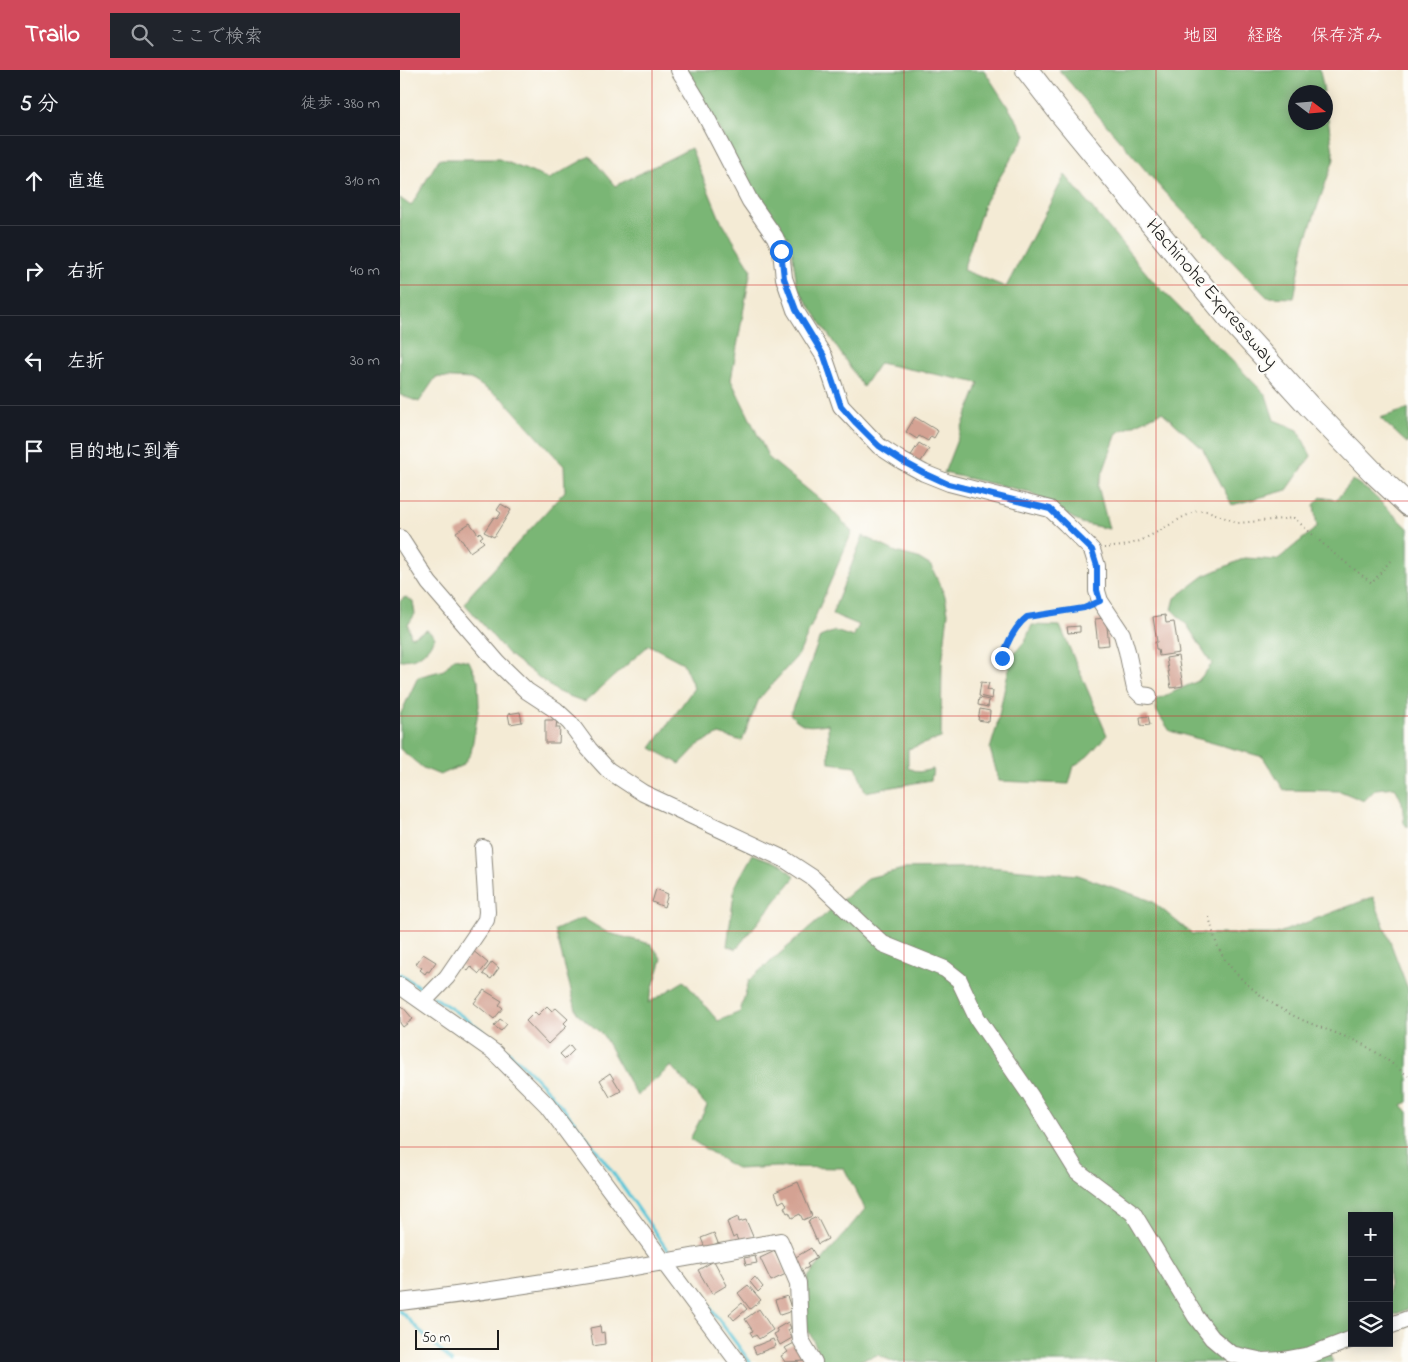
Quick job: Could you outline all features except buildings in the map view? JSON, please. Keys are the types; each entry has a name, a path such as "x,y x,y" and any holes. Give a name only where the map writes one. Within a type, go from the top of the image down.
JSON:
{"highway":[{"name":"Hachinohe Expressway","path":"1027,70 1228,318 1309,406 1408,505"}],"street":[{"path":"679,70 698,101 750,201 775,237 781,251 784,278 796,310 824,356 841,406 879,446 924,473 948,484 1050,509 1092,550 1097,566 1097,590 1100,601 1122,634 1128,651 1135,690 1141,695 1149,696"},
{"path":"400,538 430,583 498,663 527,691 556,710 570,723 589,749 608,770 643,793 784,859 812,878 883,944 945,969 959,980 977,1018 1030,1095 1077,1171 1134,1213 1196,1317 1212,1338 1230,1354 1263,1361 1283,1360 1310,1355 1348,1341"},
{"path":"423,1002 448,976 486,920 488,912 483,848"},
{"path":"400,986 494,1052 547,1105 738,1362"},
{"path":"400,1302 458,1295 665,1263 780,1242 798,1282 800,1332 802,1340 814,1362"},
{"path":"1393,1325 1408,1319"}],"path":[{"path":"1092,550 1123,546 1161,530 1182,517 1197,511 1208,511 1238,523 1294,518 1332,552 1372,583 1390,561"},
{"path":"1002,658 1014,633 1027,617 1084,608 1100,601"},
{"path":"1209,917 1218,947 1229,964 1262,996 1281,1010 1370,1049 1408,1076"}],"green space":[{"path":"686,70 984,70 1026,135 985,201 963,270 1006,287 1065,175 1152,280 1266,395 1274,420 1298,430 1311,456 1287,490 1232,505 1203,449 1162,412 1117,433 1098,486 1109,529 1081,523 1030,492 944,473 979,383 879,363 863,387 797,287 791,241 750,185"},
{"path":"1059,70 1320,70 1323,85 1288,85 1288,130 1330,130 1334,159 1304,245 1294,298 1267,297 1166,194"},
{"path":"691,148 720,219 751,269 731,380 769,458 829,507 852,532 799,654 759,699 742,741 719,734 698,745 680,764 651,748 694,688 683,663 649,645 585,702 558,692 508,654 465,604 471,594 565,491 564,466 504,400 471,379 436,377 419,402 400,395 400,198 411,206 439,159 499,159 549,179 590,156 615,186"},
{"path":"1408,409 1408,444 1380,418"},
{"path":"1353,480 1370,492 1408,528 1408,828 1404,823 1402,802 1395,787 1376,789 1364,801 1340,791 1284,790 1263,757 1170,731 1157,712 1155,700 1198,681 1212,664 1187,625 1172,610 1175,598 1204,576 1245,558 1277,560 1317,527 1314,505 1321,497 1336,500"},
{"path":"863,536 896,552 918,558 931,566 945,596 948,613 942,665 941,738 908,749 908,768 919,772 933,769 931,780 865,792 856,766 829,763 828,724 803,724 790,714 820,637 835,631 853,637 859,625 832,614"},
{"path":"405,597 413,601 415,614 408,625 411,637 427,630 435,637 423,653 412,659 400,661 400,601"},
{"path":"1032,625 1060,626 1107,735 1088,756 1074,766 1069,784 999,781 990,749 1010,663 1013,655 1025,641"},
{"path":"454,658 469,661 478,681 479,706 471,753 463,765 440,775 423,768 400,749 400,715 418,677 444,670"},
{"path":"753,854 782,865 795,877 736,949 727,946 735,886"},
{"path":"989,867 1078,875 1152,901 1192,934 1276,934 1373,897 1408,989 1408,1102 1402,1105 1408,1112 1408,1309 1393,1315 1393,1212 1348,1212 1348,1335 1325,1345 1333,1362 894,1362 878,1355 854,1362 824,1362 806,1326 808,1277 865,1209 844,1168 776,1167 737,1169 690,1139 707,1106 671,1066 637,1096 603,1035 577,1013 555,930 583,918 608,933 651,944 662,959 648,1003 684,981 718,1021 740,1012 749,980 868,878 903,869"}],"waterway":[{"path":"400,974 427,992"},
{"path":"434,997 497,1043 521,1063 551,1094 605,1162 671,1255"},
{"path":"678,1264 750,1362"},
{"path":"400,1311 452,1362"}],"route":[{"path":"781,251 784,278 796,310 824,356 841,406 879,446 902,461 948,484 1050,509 1092,550 1097,566 1097,590 1100,601 1084,608 1027,617 1014,633 1002,658"}]}
